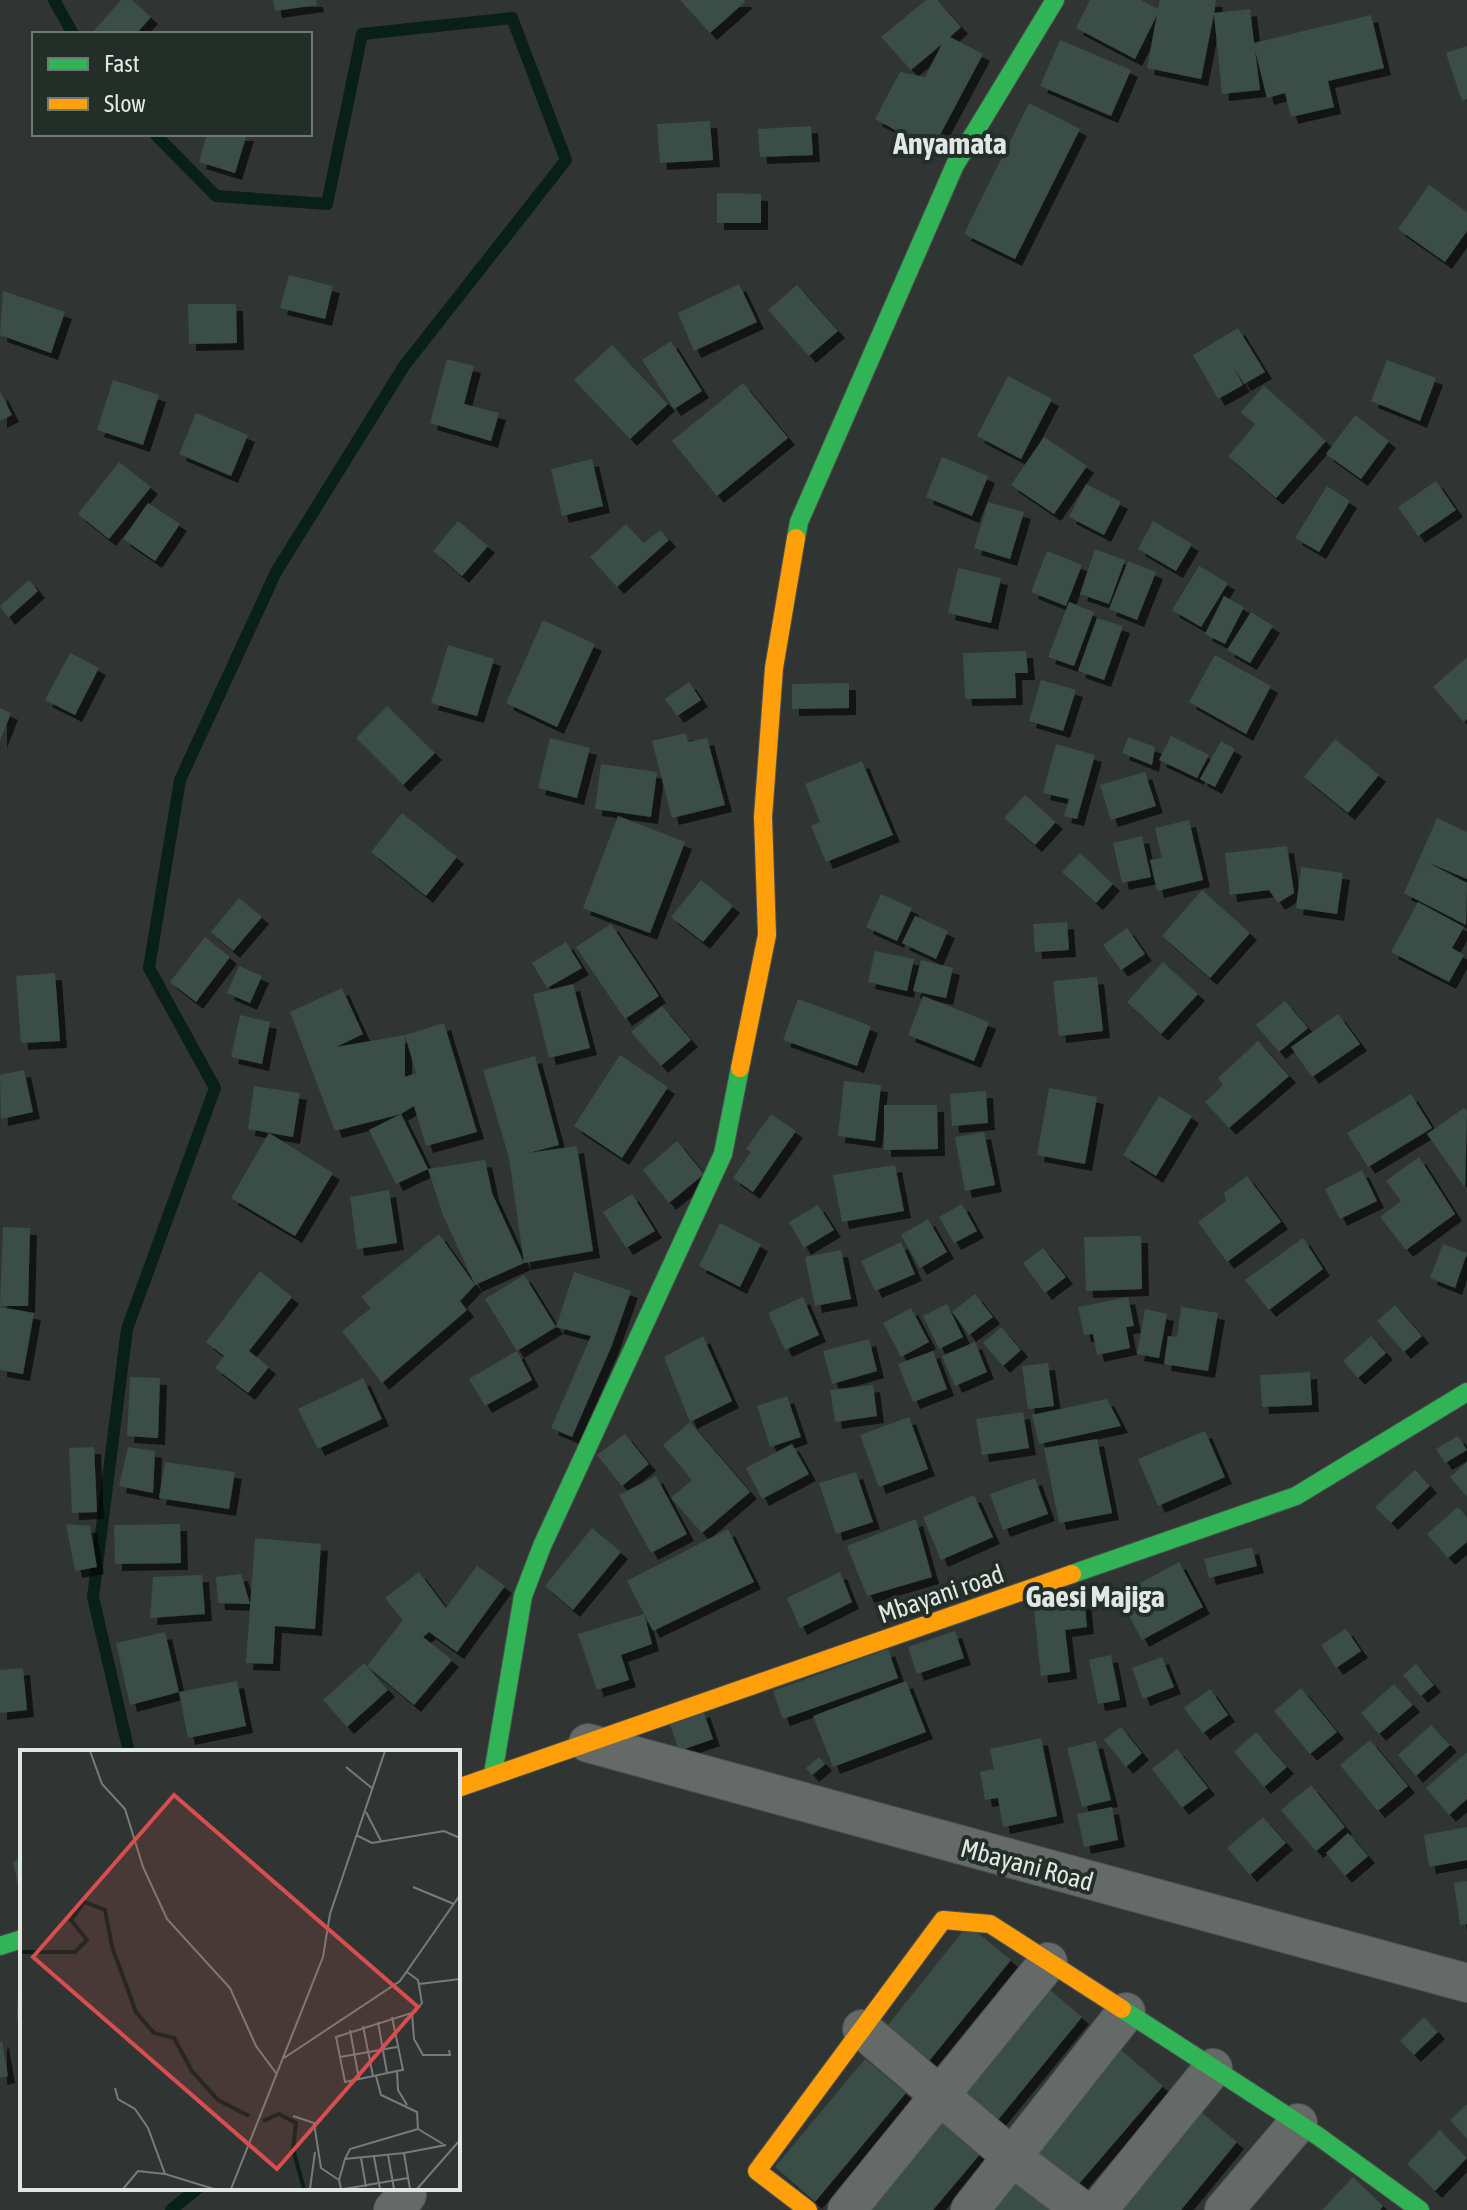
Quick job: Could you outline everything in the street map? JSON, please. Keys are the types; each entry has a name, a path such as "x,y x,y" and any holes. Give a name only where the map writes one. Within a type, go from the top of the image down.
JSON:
{"street":[{"path":"493,1774 523,1596 542,1546 723,1154 767,935 763,817 774,668 799,522 955,165 1055,0"},
{"name":"Mbayani road","path":"460,1787 1296,1496 1467,1392"},
{"name":"Mbayani Road","path":"588,1743 1223,1919 1467,1983"},
{"path":"808,2210 757,2171 943,1920 990,1924 1298,2123 1413,2208"},
{"path":"0,1946 20,1940"},
{"path":"847,2210 1048,1962"},
{"path":"970,2210 1126,2012"},
{"path":"862,2029 1011,2156 1082,2210"},
{"path":"1098,2210 1213,2068"},
{"path":"1224,2210 1298,2123"},
{"path":"393,2210 407,2195 405,2190"}],"building":[{"path":"121,0 132,0 151,17 138,32 93,32"},
{"path":"273,0 316,0 317,5 275,11"},
{"path":"680,0 744,0 745,2 710,33"},
{"path":"926,0 937,0 961,27 950,37 983,54 932,150 875,119 900,72 925,77 942,44 911,70 881,37"},
{"path":"1090,0 1141,0 1158,9 1160,0 1216,0 1214,13 1250,9 1254,43 1371,15 1384,68 1328,81 1334,107 1291,117 1285,93 1267,98 1255,50 1260,90 1222,94 1214,14 1201,79 1147,68 1157,15 1135,59 1076,28"},
{"path":"1060,40 1131,70 1111,116 1040,86"},
{"path":"1467,46 1467,99 1462,101 1446,53"},
{"path":"1029,103 1080,129 1015,259 964,234"},
{"path":"710,121 713,160 660,163 657,124"},
{"path":"811,126 813,155 760,157 758,129"},
{"path":"206,136 246,136 235,173 199,162"},
{"path":"1429,185 1467,212 1467,231 1445,262 1398,229"},
{"path":"717,193 761,194 761,223 717,223"},
{"path":"289,275 333,286 325,319 280,308"},
{"path":"739,284 757,322 694,351 678,313"},
{"path":"797,285 838,331 809,356 768,310"},
{"path":"3,291 65,312 51,353 0,335"},
{"path":"188,304 236,304 237,343 189,344"},
{"path":"1238,328 1265,372 1244,384 1233,366 1243,385 1218,399 1193,355"},
{"path":"671,341 702,391 674,409 642,360"},
{"path":"612,345 668,404 630,439 574,380"},
{"path":"447,359 474,366 464,404 499,413 491,441 430,423"},
{"path":"1387,360 1436,378 1420,421 1371,401"},
{"path":"1008,376 1052,399 1021,459 977,436"},
{"path":"113,380 159,395 143,445 97,430"},
{"path":"743,383 788,438 717,496 672,441"},
{"path":"1264,386 1326,441 1276,498 1228,456 1255,425 1241,412"},
{"path":"0,391 12,415 0,421"},
{"path":"196,413 248,435 231,476 179,454"},
{"path":"1355,415 1389,441 1361,479 1326,454"},
{"path":"1044,437 1087,466 1054,514 1011,485"},
{"path":"942,457 988,476 972,516 926,497"},
{"path":"592,459 603,506 562,516 551,469"},
{"path":"119,462 151,487 109,539 78,514"},
{"path":"1436,481 1456,510 1418,536 1398,507"},
{"path":"1086,484 1121,502 1104,535 1069,517"},
{"path":"1327,486 1350,501 1319,552 1295,538"},
{"path":"988,502 1024,512 1010,559 974,548"},
{"path":"148,503 180,524 155,561 123,539"},
{"path":"458,521 488,546 462,576 433,551"},
{"path":"1153,521 1192,544 1176,571 1138,549"},
{"path":"626,524 644,543 660,530 669,540 617,587 590,557"},
{"path":"1095,549 1125,560 1109,604 1080,594"},
{"path":"1047,551 1082,565 1066,606 1031,592"},
{"path":"1128,561 1156,572 1137,620 1109,609"},
{"path":"1199,566 1228,583 1201,627 1172,610"},
{"path":"958,568 1001,578 991,623 948,613"},
{"path":"29,580 38,591 8,618 0,606"},
{"path":"1224,596 1244,607 1225,644 1205,634"},
{"path":"1069,602 1094,612 1074,666 1048,657"},
{"path":"1251,612 1273,626 1250,663 1227,650"},
{"path":"1097,618 1123,626 1104,680 1078,671"},
{"path":"543,620 595,644 557,727 506,703"},
{"path":"448,645 494,659 477,716 431,703"},
{"path":"1026,651 1028,673 1015,673 1016,698 965,699 963,653"},
{"path":"70,653 99,668 75,715 45,700"},
{"path":"1215,655 1271,686 1246,734 1189,702"},
{"path":"1467,657 1467,719 1464,722 1433,687"},
{"path":"1041,680 1076,690 1063,731 1029,721"},
{"path":"689,682 701,700 677,716 665,699"},
{"path":"849,683 849,708 792,709 792,684"},
{"path":"387,706 435,753 403,785 356,738"},
{"path":"0,708 11,713 0,741"},
{"path":"686,733 688,742 707,738 725,805 672,818 652,741"},
{"path":"1171,736 1209,755 1197,778 1159,760"},
{"path":"1128,737 1155,747 1152,765 1122,753"},
{"path":"550,738 590,748 577,798 538,788"},
{"path":"1335,739 1379,775 1348,813 1304,777"},
{"path":"1221,741 1235,749 1215,787 1200,779"},
{"path":"1056,744 1095,755 1077,819 1064,816 1069,799 1043,793"},
{"path":"862,761 893,835 826,862 811,826 820,822 805,784"},
{"path":"601,764 657,772 651,817 595,809"},
{"path":"1145,772 1156,806 1111,820 1100,785"},
{"path":"1025,795 1056,822 1035,845 1004,818"},
{"path":"402,813 457,857 426,896 371,852"},
{"path":"618,816 685,842 650,933 583,908"},
{"path":"1437,818 1467,832 1467,879 1427,862 1467,883 1466,925 1404,893"},
{"path":"1189,820 1203,880 1157,891 1150,860 1162,858 1155,828"},
{"path":"1142,836 1151,877 1122,883 1113,843"},
{"path":"1287,846 1294,893 1278,903 1269,890 1230,895 1225,853"},
{"path":"1080,853 1113,884 1096,903 1062,872"},
{"path":"1301,867 1343,873 1337,914 1296,908"},
{"path":"701,880 733,906 703,942 671,917"},
{"path":"1202,890 1250,933 1210,978 1162,936"},
{"path":"881,894 912,908 897,941 866,927"},
{"path":"239,898 262,917 233,951 211,932"},
{"path":"1418,902 1464,927 1452,948 1464,955 1449,982 1391,952"},
{"path":"915,916 948,931 936,959 902,943"},
{"path":"1067,922 1069,950 1035,952 1033,924"},
{"path":"611,924 659,996 625,1019 576,947"},
{"path":"1127,928 1145,954 1121,970 1103,945"},
{"path":"205,937 230,957 196,1002 170,982"},
{"path":"566,942 582,968 547,988 532,963"},
{"path":"875,951 914,959 907,991 868,982"},
{"path":"921,960 953,968 946,998 913,991"},
{"path":"1163,962 1198,994 1161,1034 1127,1002"},
{"path":"239,966 262,976 250,1003 227,993"},
{"path":"55,973 60,1041 21,1043 16,976"},
{"path":"1097,977 1103,1031 1059,1036 1053,981"},
{"path":"573,984 590,1048 549,1058 533,994"},
{"path":"342,988 363,1034 336,1047 405,1035 444,1023 477,1132 426,1146 414,1106 401,1114 335,1131 290,1012","holes":["405,1035 416,1073 405,1077"]},
{"path":"923,996 989,1022 974,1061 908,1035"},
{"path":"798,999 871,1026 857,1066 783,1040"},
{"path":"1285,1001 1308,1028 1279,1052 1256,1025"},
{"path":"662,1006 691,1040 661,1066 631,1032"},
{"path":"1338,1014 1360,1044 1312,1077 1291,1047"},
{"path":"240,1015 270,1022 262,1064 231,1057"},
{"path":"1258,1041 1289,1076 1229,1128 1205,1102 1223,1085 1218,1078"},
{"path":"620,1055 668,1087 622,1158 574,1126"},
{"path":"535,1056 559,1145 528,1153 577,1146 593,1251 524,1263 509,1158 483,1070"},
{"path":"24,1070 33,1112 1,1119 0,1075"},
{"path":"844,1081 881,1085 875,1141 838,1136"},
{"path":"254,1086 300,1093 293,1137 248,1129"},
{"path":"1049,1088 1097,1097 1085,1164 1037,1155"},
{"path":"986,1091 988,1123 952,1126 950,1094"},
{"path":"1411,1094 1432,1128 1368,1167 1347,1133"},
{"path":"1159,1096 1192,1116 1156,1176 1123,1155"},
{"path":"884,1105 937,1105 938,1149 884,1150"},
{"path":"1464,1108 1467,1111 1465,1188 1427,1134"},
{"path":"401,1114 428,1169 396,1184 369,1130"},
{"path":"771,1114 796,1131 753,1192 733,1178 751,1152 746,1149"},
{"path":"984,1132 995,1185 965,1191 955,1137"},
{"path":"269,1133 333,1173 295,1236 231,1198"},
{"path":"677,1141 704,1174 669,1203 643,1170"},
{"path":"1419,1157 1455,1214 1406,1250 1380,1217 1401,1201 1386,1181"},
{"path":"485,1160 492,1193 524,1263 475,1285 443,1215 428,1169"},
{"path":"895,1165 904,1211 842,1222 833,1175"},
{"path":"1362,1170 1377,1201 1340,1219 1325,1189"},
{"path":"1247,1176 1281,1222 1227,1262 1198,1222 1226,1201 1224,1193"},
{"path":"389,1190 397,1243 357,1249 350,1197"},
{"path":"632,1194 655,1231 626,1248 603,1212"},
{"path":"962,1204 977,1231 954,1243 939,1217"},
{"path":"818,1205 834,1230 804,1248 789,1222"},
{"path":"928,1219 947,1252 920,1268 901,1235"},
{"path":"720,1223 761,1244 740,1287 699,1266"},
{"path":"3,1227 30,1228 28,1306 0,1306"},
{"path":"439,1234 475,1285 460,1301 467,1310 382,1383 342,1331 371,1308 361,1297"},
{"path":"1141,1236 1142,1289 1086,1291 1084,1237"},
{"path":"1303,1238 1323,1269 1269,1310 1245,1280"},
{"path":"901,1242 915,1274 875,1291 861,1261"},
{"path":"1443,1244 1467,1253 1455,1288 1430,1278"},
{"path":"1043,1248 1066,1277 1045,1293 1023,1263"},
{"path":"841,1250 851,1299 815,1306 805,1257"},
{"path":"260,1271 292,1297 249,1351 269,1367 248,1393 215,1368 224,1356 206,1342"},
{"path":"574,1272 631,1291 612,1345 572,1437 551,1428 591,1336 556,1327"},
{"path":"524,1275 556,1327 517,1351 485,1299"},
{"path":"975,1294 993,1317 969,1335 952,1312"},
{"path":"803,1297 819,1335 785,1350 768,1313"},
{"path":"1128,1297 1134,1326 1126,1327 1130,1348 1097,1355 1093,1334 1084,1335 1078,1307"},
{"path":"947,1304 963,1337 939,1349 923,1316"},
{"path":"1395,1305 1422,1336 1404,1352 1377,1321"},
{"path":"0,1307 34,1313 23,1374 0,1370"},
{"path":"1181,1307 1218,1313 1208,1371 1164,1364 1168,1336 1177,1337"},
{"path":"911,1308 929,1342 901,1357 883,1323"},
{"path":"1145,1309 1167,1314 1159,1358 1137,1354"},
{"path":"1001,1327 1021,1350 1003,1366 983,1343"},
{"path":"703,1336 732,1401 690,1422 664,1357"},
{"path":"1371,1336 1386,1353 1358,1378 1343,1361"},
{"path":"869,1339 877,1371 832,1384 823,1351"},
{"path":"975,1342 987,1372 955,1386 942,1356"},
{"path":"517,1351 532,1380 485,1406 469,1379"},
{"path":"933,1351 947,1389 913,1402 898,1364"},
{"path":"1048,1363 1054,1406 1028,1409 1022,1366"},
{"path":"1310,1372 1312,1405 1262,1407 1260,1375"},
{"path":"130,1377 160,1378 158,1438 127,1436"},
{"path":"363,1378 382,1419 318,1449 298,1409"},
{"path":"873,1385 877,1416 835,1422 830,1390"},
{"path":"787,1396 801,1437 770,1447 757,1406"},
{"path":"1107,1399 1121,1426 1039,1444 1032,1415"},
{"path":"1023,1412 1029,1448 982,1455 976,1419"},
{"path":"909,1417 928,1469 879,1487 860,1435"},
{"path":"690,1422 750,1492 702,1533 671,1498 692,1480 663,1445"},
{"path":"1205,1431 1225,1477 1158,1506 1138,1459"},
{"path":"625,1434 649,1464 622,1486 597,1455"},
{"path":"1458,1436 1467,1450 1445,1463 1436,1449"},
{"path":"1097,1439 1112,1513 1059,1523 1044,1448"},
{"path":"792,1444 809,1474 762,1499 746,1468"},
{"path":"94,1447 97,1512 72,1513 69,1448"},
{"path":"128,1447 155,1451 153,1493 119,1486"},
{"path":"165,1462 235,1472 229,1509 159,1498"},
{"path":"1467,1462 1467,1497 1450,1477"},
{"path":"1415,1470 1430,1486 1391,1523 1375,1507"},
{"path":"856,1472 873,1522 836,1534 819,1483"},
{"path":"656,1476 687,1534 651,1553 619,1495"},
{"path":"1035,1478 1048,1514 1003,1530 990,1494"},
{"path":"974,1495 993,1537 941,1560 923,1517"},
{"path":"1458,1507 1467,1517 1467,1542 1448,1558 1427,1534"},
{"path":"916,1519 932,1577 867,1596 847,1546"},
{"path":"66,1524 90,1526 97,1567 75,1571"},
{"path":"180,1524 181,1563 115,1564 114,1525"},
{"path":"592,1528 621,1552 573,1610 545,1586"},
{"path":"728,1529 754,1582 653,1631 627,1581"},
{"path":"255,1538 321,1544 315,1629 275,1626 273,1664 246,1663"},
{"path":"1252,1547 1257,1566 1209,1578 1204,1559"},
{"path":"1179,1562 1203,1607 1142,1640 1118,1595"},
{"path":"477,1566 505,1586 457,1652 429,1632 423,1637 452,1660 414,1705 367,1666 403,1620 385,1598 419,1572 446,1608"},
{"path":"840,1572 852,1602 800,1628 787,1598"},
{"path":"241,1574 250,1604 218,1603 216,1577"},
{"path":"202,1575 205,1614 150,1618 153,1577"},
{"path":"1084,1597 1087,1627 1065,1630 1070,1672 1041,1676 1033,1602"},
{"path":"644,1614 652,1644 621,1655 629,1680 597,1690 578,1634"},
{"path":"1346,1629 1361,1651 1336,1668 1321,1645"},
{"path":"955,1631 964,1658 917,1674 908,1647"},
{"path":"165,1632 179,1692 130,1705 116,1643"},
{"path":"888,1649 898,1678 783,1719 773,1691"},
{"path":"1111,1655 1120,1700 1098,1704 1089,1660"},
{"path":"1162,1657 1174,1687 1143,1699 1132,1668"},
{"path":"364,1663 388,1690 347,1727 323,1700"},
{"path":"1416,1664 1434,1685 1421,1696 1403,1675"},
{"path":"23,1668 27,1710 0,1713 0,1670"},
{"path":"237,1681 246,1726 188,1738 179,1692"},
{"path":"906,1681 926,1732 833,1767 813,1716"},
{"path":"1394,1684 1413,1705 1379,1734 1361,1713"},
{"path":"1301,1688 1337,1732 1310,1754 1274,1711"},
{"path":"1210,1689 1228,1715 1203,1733 1184,1708"},
{"path":"703,1710 713,1739 679,1751 669,1722"},
{"path":"1431,1725 1450,1745 1416,1776 1398,1755"},
{"path":"1121,1727 1142,1753 1126,1767 1104,1740"},
{"path":"1256,1732 1287,1767 1264,1787 1234,1752"},
{"path":"1041,1738 1057,1816 1003,1827 998,1798 985,1800 980,1772 994,1769 990,1749"},
{"path":"1370,1740 1408,1786 1378,1811 1340,1765"},
{"path":"1096,1741 1111,1800 1082,1807 1067,1748"},
{"path":"1177,1749 1208,1788 1182,1808 1152,1769"},
{"path":"1467,1752 1467,1799 1449,1815 1426,1788"},
{"path":"819,1757 825,1764 812,1775 806,1768"},
{"path":"1311,1785 1345,1827 1316,1851 1281,1810"},
{"path":"1112,1807 1118,1840 1084,1847 1077,1814"},
{"path":"1263,1817 1286,1843 1250,1875 1227,1848"},
{"path":"1467,1827 1467,1860 1429,1867 1424,1835"},
{"path":"1348,1833 1368,1856 1345,1876 1326,1853"},
{"path":"20,1860 20,1890 19,1890 13,1861"},
{"path":"1467,1881 1467,1924 1460,1925 1454,1883"},
{"path":"968,1925 1011,1960 921,2071 879,2036"},
{"path":"1044,1985 1082,2017 993,2126 955,2095"},
{"path":"18,1993 20,1993 20,2018 17,2018"},
{"path":"1424,2017 1438,2032 1414,2055 1400,2041"},
{"path":"0,2042 8,2076 0,2078"},
{"path":"1121,2050 1163,2086 1072,2192 1030,2155"},
{"path":"865,2059 906,2093 815,2202 775,2167"},
{"path":"1467,2104 1467,2139 1450,2120"},
{"path":"1196,2108 1237,2142 1181,2210 1112,2210"},
{"path":"941,2120 981,2153 933,2210 864,2210"},
{"path":"1440,2130 1467,2158 1435,2191 1407,2164"},
{"path":"1353,2177 1383,2206 1380,2210 1322,2210"},
{"path":"1014,2180 1050,2210 989,2210"}],"waterway":[{"path":"54,0 72,32"},
{"path":"129,1750 93,1597 127,1329 215,1088 149,968 180,780 276,572 404,366 566,160 512,18 362,34 327,204 216,196 157,136"},
{"path":"171,2210 196,2190"}],"traffic: fast":[{"path":"796,538 799,522 955,165 1055,0"},
{"path":"493,1774 523,1596 542,1546 723,1154 740,1068"},
{"path":"1072,1574 1296,1496 1467,1392"},
{"path":"0,1946 20,1940"},
{"path":"1122,2009 1318,2136 1420,2210"}],"traffic: slow":[{"path":"740,1068 767,935 763,817 774,668 796,538"},
{"path":"460,1787 1072,1574"},
{"path":"808,2210 757,2171 943,1920 990,1924 1122,2009"}],"district":[{"name":"Anyamata","path":"950,144"},
{"name":"Gaesi Majiga","path":"1095,1597"}]}
